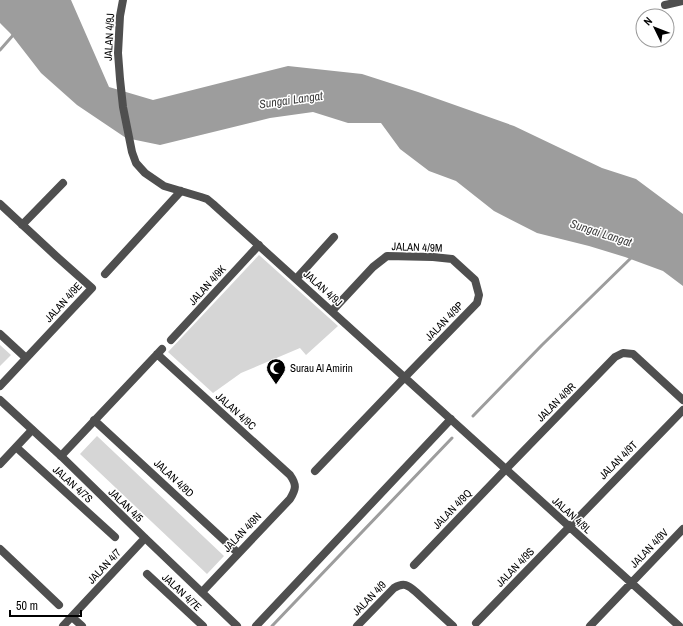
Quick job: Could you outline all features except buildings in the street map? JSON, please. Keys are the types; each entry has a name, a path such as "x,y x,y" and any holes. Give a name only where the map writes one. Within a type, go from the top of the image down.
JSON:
{"street":[{"name":"JALAN 4/9J","path":"123,0 120,16 118,53 120,79 123,107 132,152 136,163 145,173 164,186 207,199 259,244 444,412"},
{"path":"665,5 683,1"},
{"path":"22,225 63,183"},
{"path":"104,274 182,192"},
{"name":"JALAN 4/9E","path":"0,204 92,288 0,386"},
{"path":"296,279 334,237"},
{"name":"JALAN 4/9K","path":"171,340 259,244"},
{"name":"JALAN 4/9M","path":"332,311 373,267 388,256 452,259"},
{"name":"JALAN 4/9P","path":"404,377 477,303 479,295 475,280 452,259"},
{"path":"0,334 26,358"},
{"name":"JALAN 4/9C","path":"61,456 160,351 290,476 294,481 295,486"},
{"name":"JALAN 4/9R","path":"506,469 615,357 623,353 633,354 683,400"},
{"path":"315,471 404,377"},
{"name":"JALAN 4/5","path":"0,400 61,456 237,626"},
{"name":"JALAN 4/9T","path":"569,527 683,410"},
{"name":"JALAN 4/9L","path":"444,412 679,626"},
{"path":"256,626 451,419"},
{"name":"JALAN 4/9D","path":"94,420 238,553"},
{"path":"0,464 32,430"},
{"name":"JALAN 4/7S","path":"16,447 115,537"},
{"name":"JALAN 4/9Q","path":"414,565 506,469"},
{"name":"JALAN 4/9N","path":"202,592 290,499 294,493 295,486"},
{"name":"JALAN 4/9S","path":"476,623 569,527"},
{"name":"JALAN 4/9V","path":"590,626 683,529"},
{"name":"JALAN 4/7","path":"63,626 145,538"},
{"path":"0,549 59,605"},
{"name":"JALAN 4/7E","path":"147,574 202,626"},
{"name":"JALAN 4/9","path":"357,626 394,588 398,585 404,584 416,592 453,626"},
{"path":"72,617 82,626"}],"shaded area":[{"path":"259,255 338,326 306,355 300,348 241,373 213,393 168,352"},
{"path":"0,345 11,355 0,366"},
{"path":"97,436 224,556 207,574 80,454"}],"water":[{"name":"Sungai Langat","path":"0,0 71,0 109,87 153,100 288,66 362,74 514,126 602,168 636,179 683,214 683,286 663,271 589,246 537,233 494,211 456,181 429,171 400,149 381,123 348,123 313,112 270,118 160,145 126,138 77,105 41,73 10,33 0,23"}],"waterway":[{"path":"0,50 15,33"},
{"path":"473,416 542,345 633,256"},
{"path":"272,626 452,438"}],"place":[{"name":"Surau Al Amirin","path":"276,385"}]}
